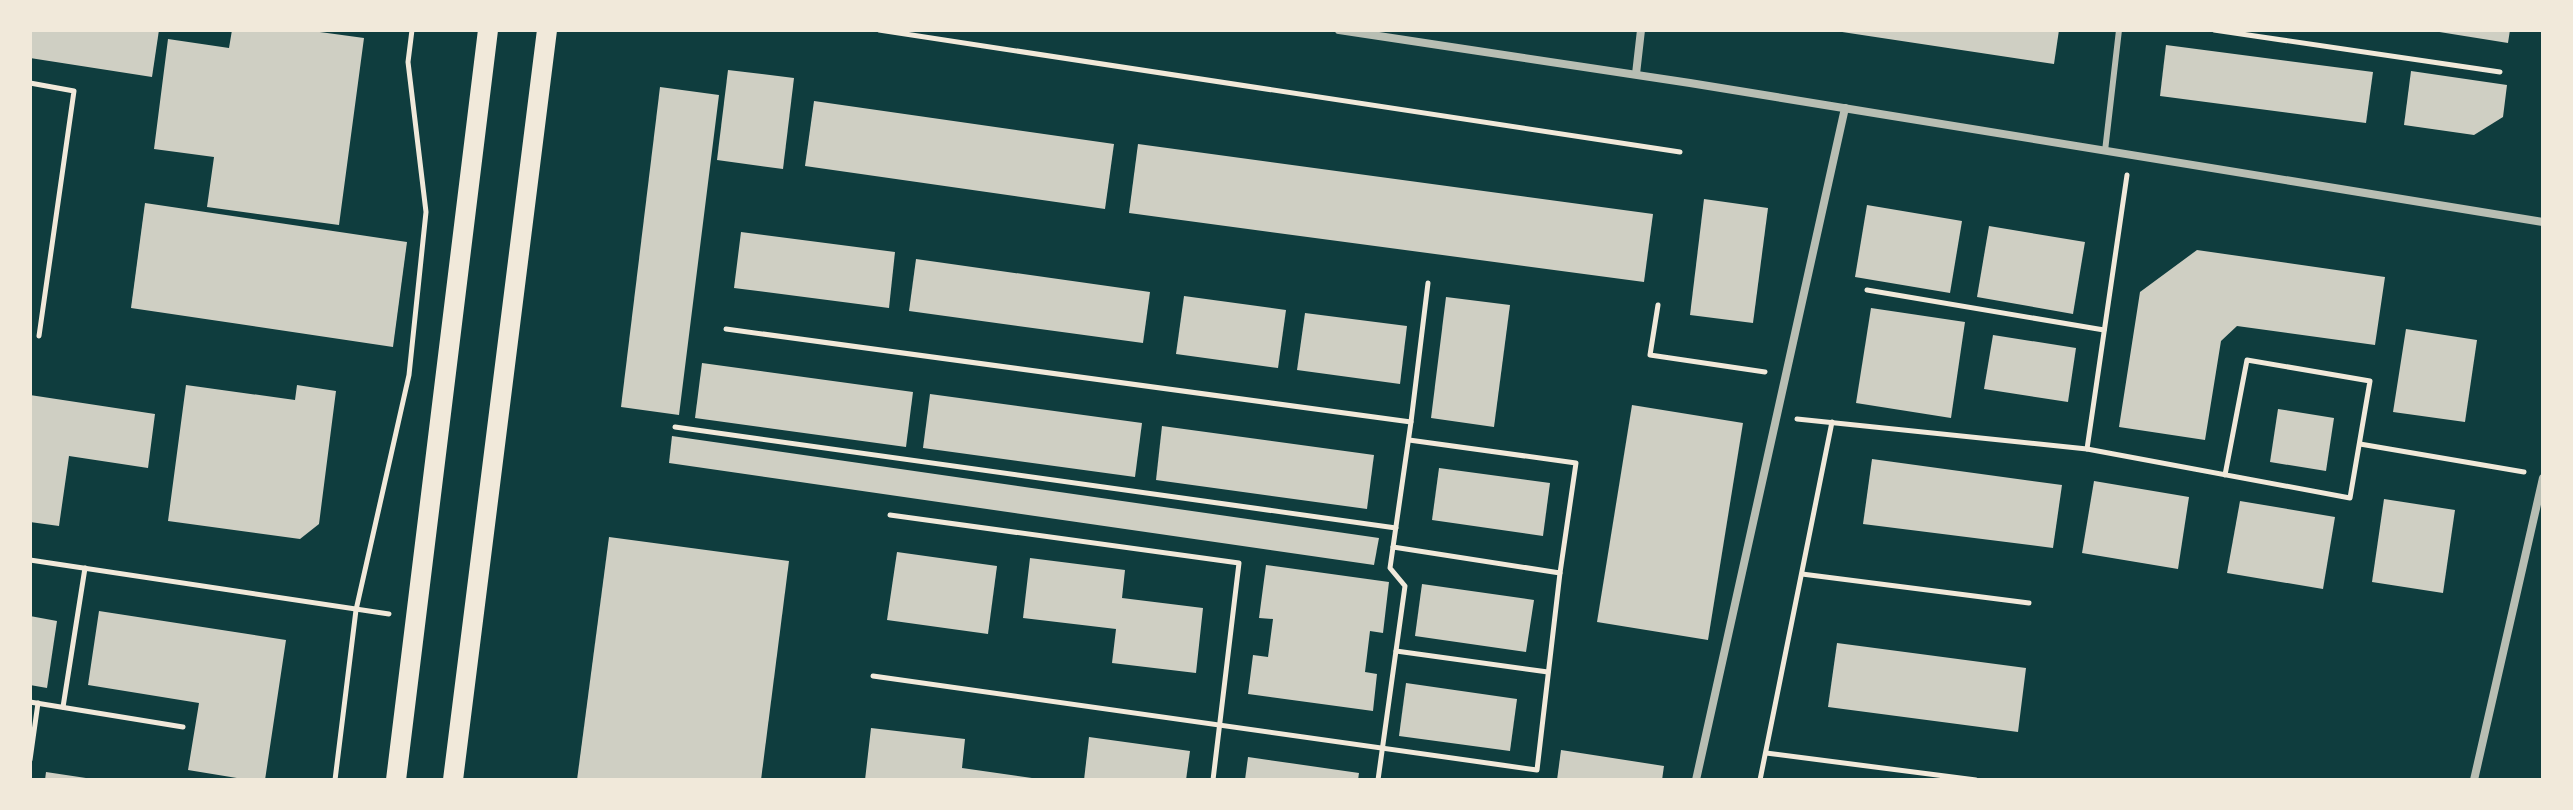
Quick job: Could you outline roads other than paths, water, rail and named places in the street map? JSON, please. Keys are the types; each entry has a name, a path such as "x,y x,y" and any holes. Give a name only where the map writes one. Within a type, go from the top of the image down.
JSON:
{"main road":[{"path":"396,780 488,30"},
{"path":"453,780 547,30"}],"street":[{"path":"1339,30 1636,74 2543,222"},
{"path":"1636,74 1641,30"},
{"path":"1696,780 1845,108"},
{"path":"2474,780 2543,478"}],"lane":[{"path":"2105,151 2119,30"}]}
